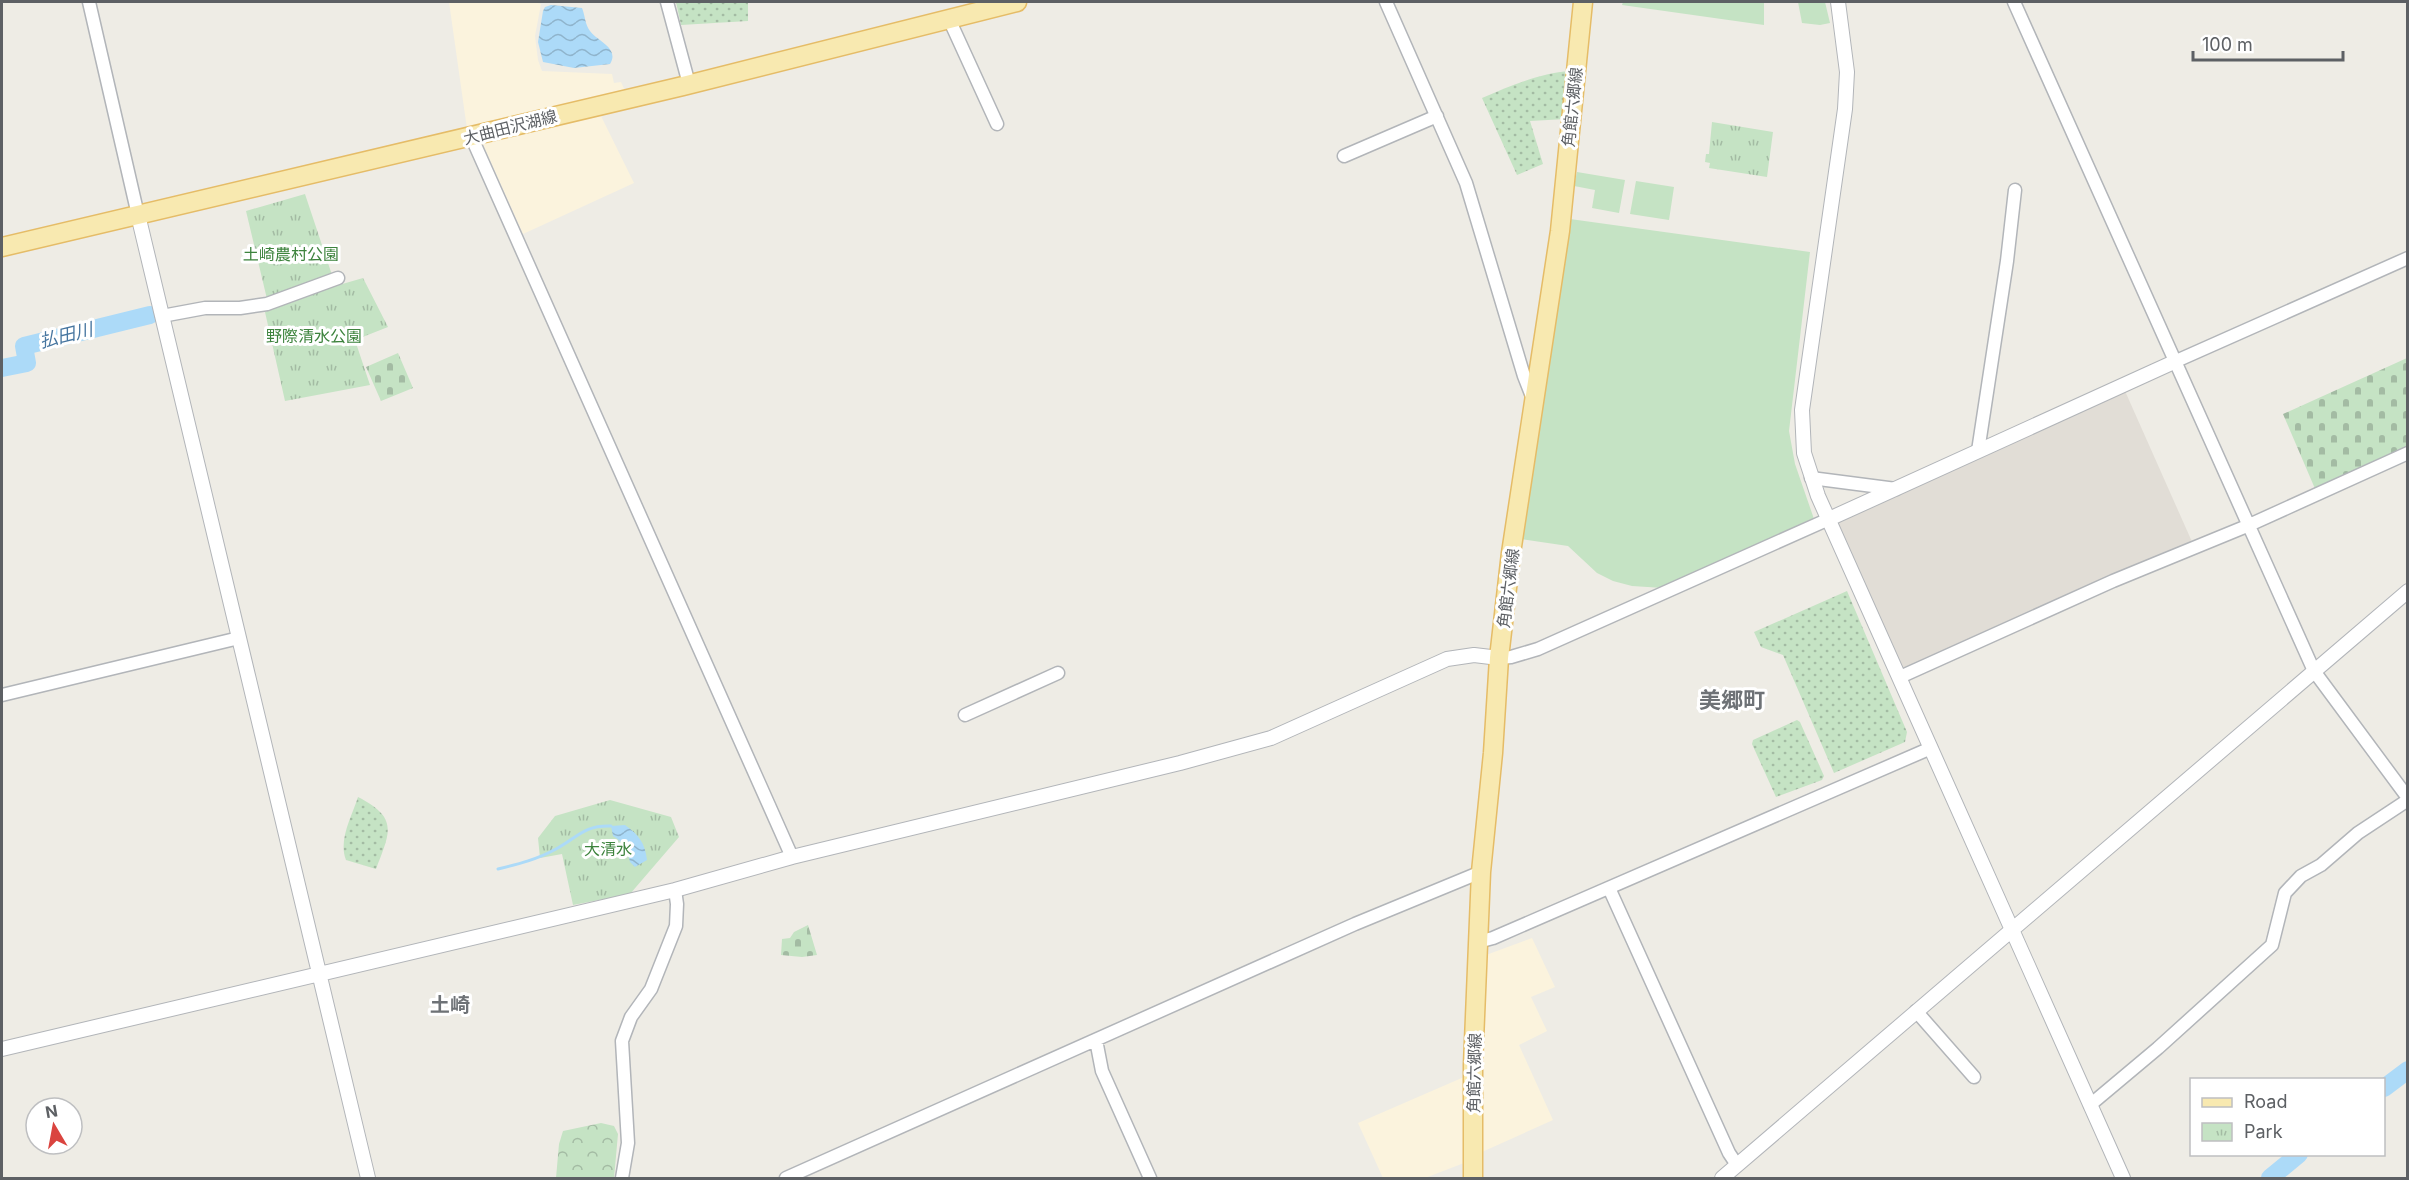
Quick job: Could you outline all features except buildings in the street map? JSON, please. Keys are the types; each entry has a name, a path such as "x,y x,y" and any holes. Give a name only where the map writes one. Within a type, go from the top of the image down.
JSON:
{"main road":[{"name":"大曲田沢湖線","path":"2,247 689,84 1017,2"},
{"name":"角館六郷線","path":"1473,1179 1473,1065 1481,872 1493,753 1499,658 1511,553 1560,231 1583,2"}],"street":[{"path":"89,2 368,1179"},
{"path":"667,2 689,84"},
{"path":"1386,2 1466,183 1524,376 1535,403"},
{"path":"1838,2 1847,72 1845,109 1802,410 1804,453 1811,478 1829,519 2123,1179"},
{"path":"2014,2 2313,671 2408,799 2358,833 2321,865 2301,876 2284,893 2272,945 2158,1048 2090,1105"},
{"path":"950,19 997,124"},
{"path":"1344,156 1437,116"},
{"path":"471,136 792,857"},
{"path":"1978,451 2007,261 2015,190"},
{"path":"2,1050 675,890 792,857 1102,783 1271,738 1447,659 1474,655 1512,657 1538,649 2408,258"},
{"path":"162,316 205,308 240,308 267,304 338,278"},
{"path":"1900,677 2113,581 2247,526 2408,453"},
{"path":"1811,478 1897,489"},
{"path":"1722,1179 2408,591"},
{"path":"2,695 239,638"},
{"path":"965,715 1058,673"},
{"path":"1478,942 1609,888 1931,748"},
{"path":"786,1179 1355,924 1481,872"},
{"path":"1609,888 1729,1153 1737,1165"},
{"path":"622,1179 628,1143 622,1041 631,1017 651,989 676,926 675,890"},
{"path":"1916,1011 1974,1077"},
{"path":"1096,1040 1102,1071 1150,1179"}],"shaded area":[{"path":"449,2 535,2 541,4 535,36 542,71 612,74 614,83 621,82 627,95 467,129"},
{"path":"601,116 634,183 523,234 482,142"},
{"path":"2125,391 2193,544 1903,672 1834,520"},
{"path":"1532,938 1555,987 1531,997 1547,1031 1519,1045 1553,1120 1482,1152 1486,955"},
{"path":"1464,1077 1464,1163 1425,1178 1383,1178 1358,1123"}],"green space":[{"path":"676,2 748,2 748,21 681,25"},
{"path":"1623,2 1764,2 1764,25 1622,5"},
{"path":"1798,2 1825,2 1830,23 1820,25 1802,23"},
{"path":"1570,71 1566,119 1530,121 1543,164 1517,175 1482,98 1536,77"},
{"path":"1712,122 1773,132 1767,177 1709,168 1710,163 1705,162 1706,154 1709,154"},
{"path":"1577,172 1625,180 1619,213 1592,208 1595,190 1574,186"},
{"path":"1636,181 1674,187 1669,220 1630,214"},
{"name":"土崎農村公園","path":"305,194 332,275 267,299 246,211"},
{"path":"1570,219 1810,252 1789,431 1795,464 1814,519 1663,588 1632,586 1613,581 1597,573 1568,546 1521,539"},
{"name":"野際清水公園","path":"363,278 388,327 355,340 370,385 285,401 265,312 308,294"},
{"path":"398,353 413,388 381,401 366,367"},
{"path":"2407,358 2407,450 2316,491 2283,414"},
{"path":"1847,591 1907,732 1905,742 1834,773 1783,655 1761,647 1754,632"},
{"path":"1797,720 1800,722 1824,776 1822,780 1776,797 1752,744 1753,740"},
{"path":"358,797 380,812 388,827 385,845 376,869 346,860 344,852 347,828"},
{"name":"大清水","path":"610,800 671,817 679,837 630,894 573,905 562,854 540,858 538,838 555,816"},
{"path":"808,925 817,955 802,957 781,955 782,939 790,938 794,932"},
{"path":"601,1123 614,1126 618,1134 614,1178 556,1178 559,1144 563,1131"}],"water":[{"path":"551,5 582,8 588,29 610,49 612,58 610,64 574,68 543,62 538,42 543,11 545,7"},
{"name":"大清水","path":"625,825 641,840 645,849 647,860 635,867 630,862 623,844 613,836 611,826"}],"waterway":[{"name":"払田川","path":"2,368 27,363 24,346 150,315"},
{"path":"498,869 542,856 594,827 611,826"},
{"path":"2385,1087 2408,1070"},
{"path":"2270,1178 2297,1156"}],"district":[{"name":"美郷町","path":"1732,700"},
{"name":"土崎","path":"450,1005"}]}
